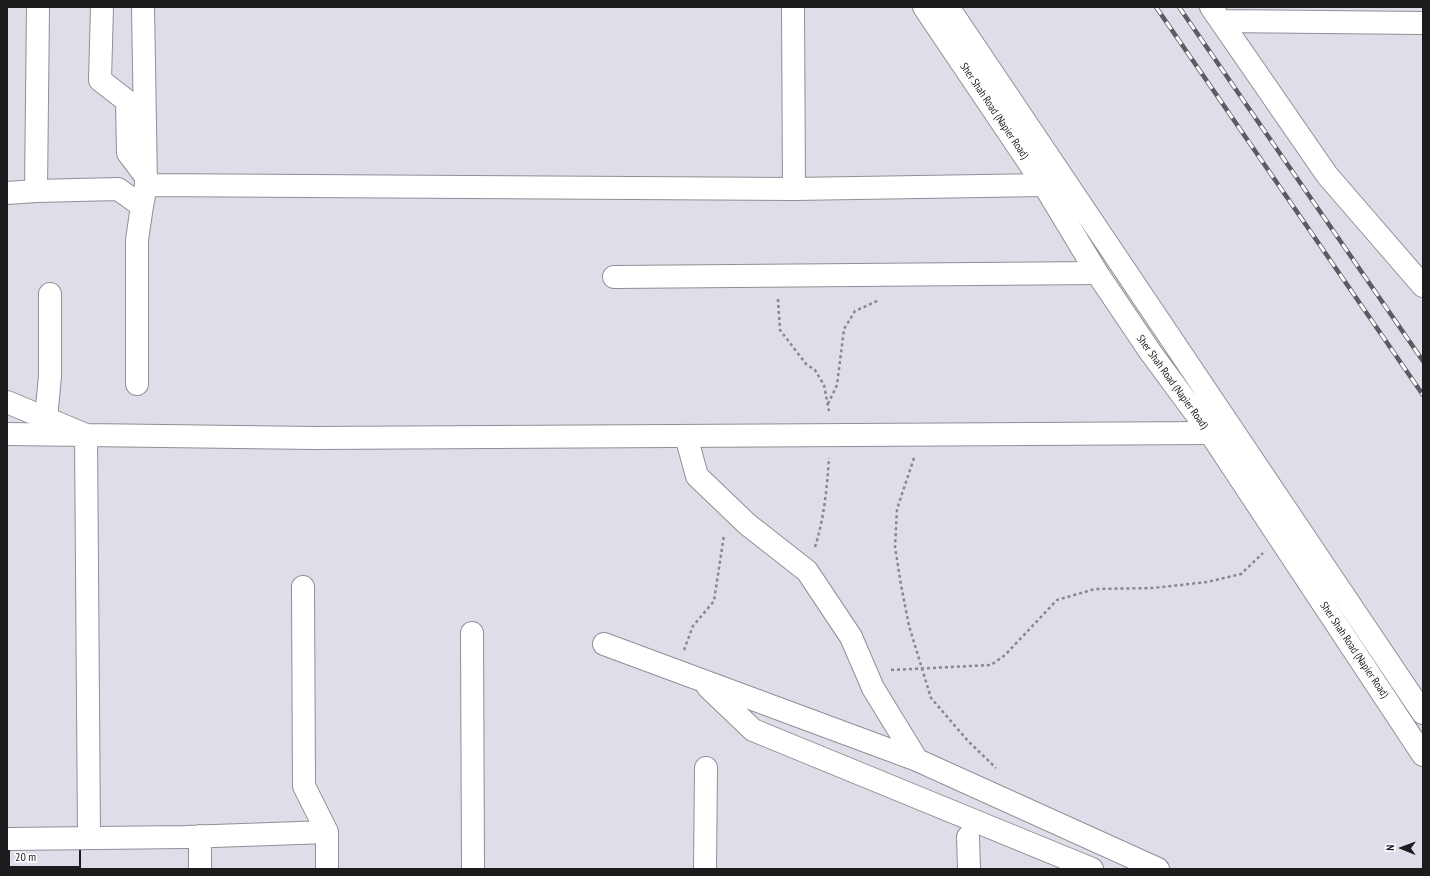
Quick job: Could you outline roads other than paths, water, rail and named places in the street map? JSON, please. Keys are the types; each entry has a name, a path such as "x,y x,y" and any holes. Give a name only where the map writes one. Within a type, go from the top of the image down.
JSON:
{"street":[{"path":"36,191 38,7"},
{"path":"102,7 100,80 127,101 128,153 146,181"},
{"path":"137,384 137,240 146,181 143,7"},
{"path":"793,7 794,190"},
{"name":"Sher Shah Road (Napier Road)","path":"924,7 1044,185 1097,273 1151,353 1210,433 1423,755"},
{"name":"Sher Shah Road (Napier Road)","path":"948,7 1423,713"},
{"path":"1216,14 1423,23"},
{"path":"1216,14 1327,175 1422,282"},
{"path":"146,181 794,190 1044,185"},
{"path":"7,193 118,189 142,206"},
{"path":"614,277 1097,273"},
{"path":"46,418 50,376 50,294"},
{"path":"1151,353 1169,336"},
{"path":"7,402 86,435"},
{"path":"7,434 315,438 1210,433"},
{"path":"86,435 89,837"},
{"path":"686,436 697,476 747,524 807,571 851,638 874,688 917,760"},
{"path":"303,587 304,786 327,832 327,869"},
{"path":"472,633 473,869"},
{"path":"604,644 917,760 1158,869"},
{"path":"702,681 753,730 1092,869"},
{"path":"705,869 706,768"},
{"path":"7,839 200,836 327,832"},
{"path":"200,836 200,869"},
{"path":"968,837 968,869"}],"railway":[{"path":"1156,7 1423,395"},
{"path":"1179,7 1423,361"}]}
